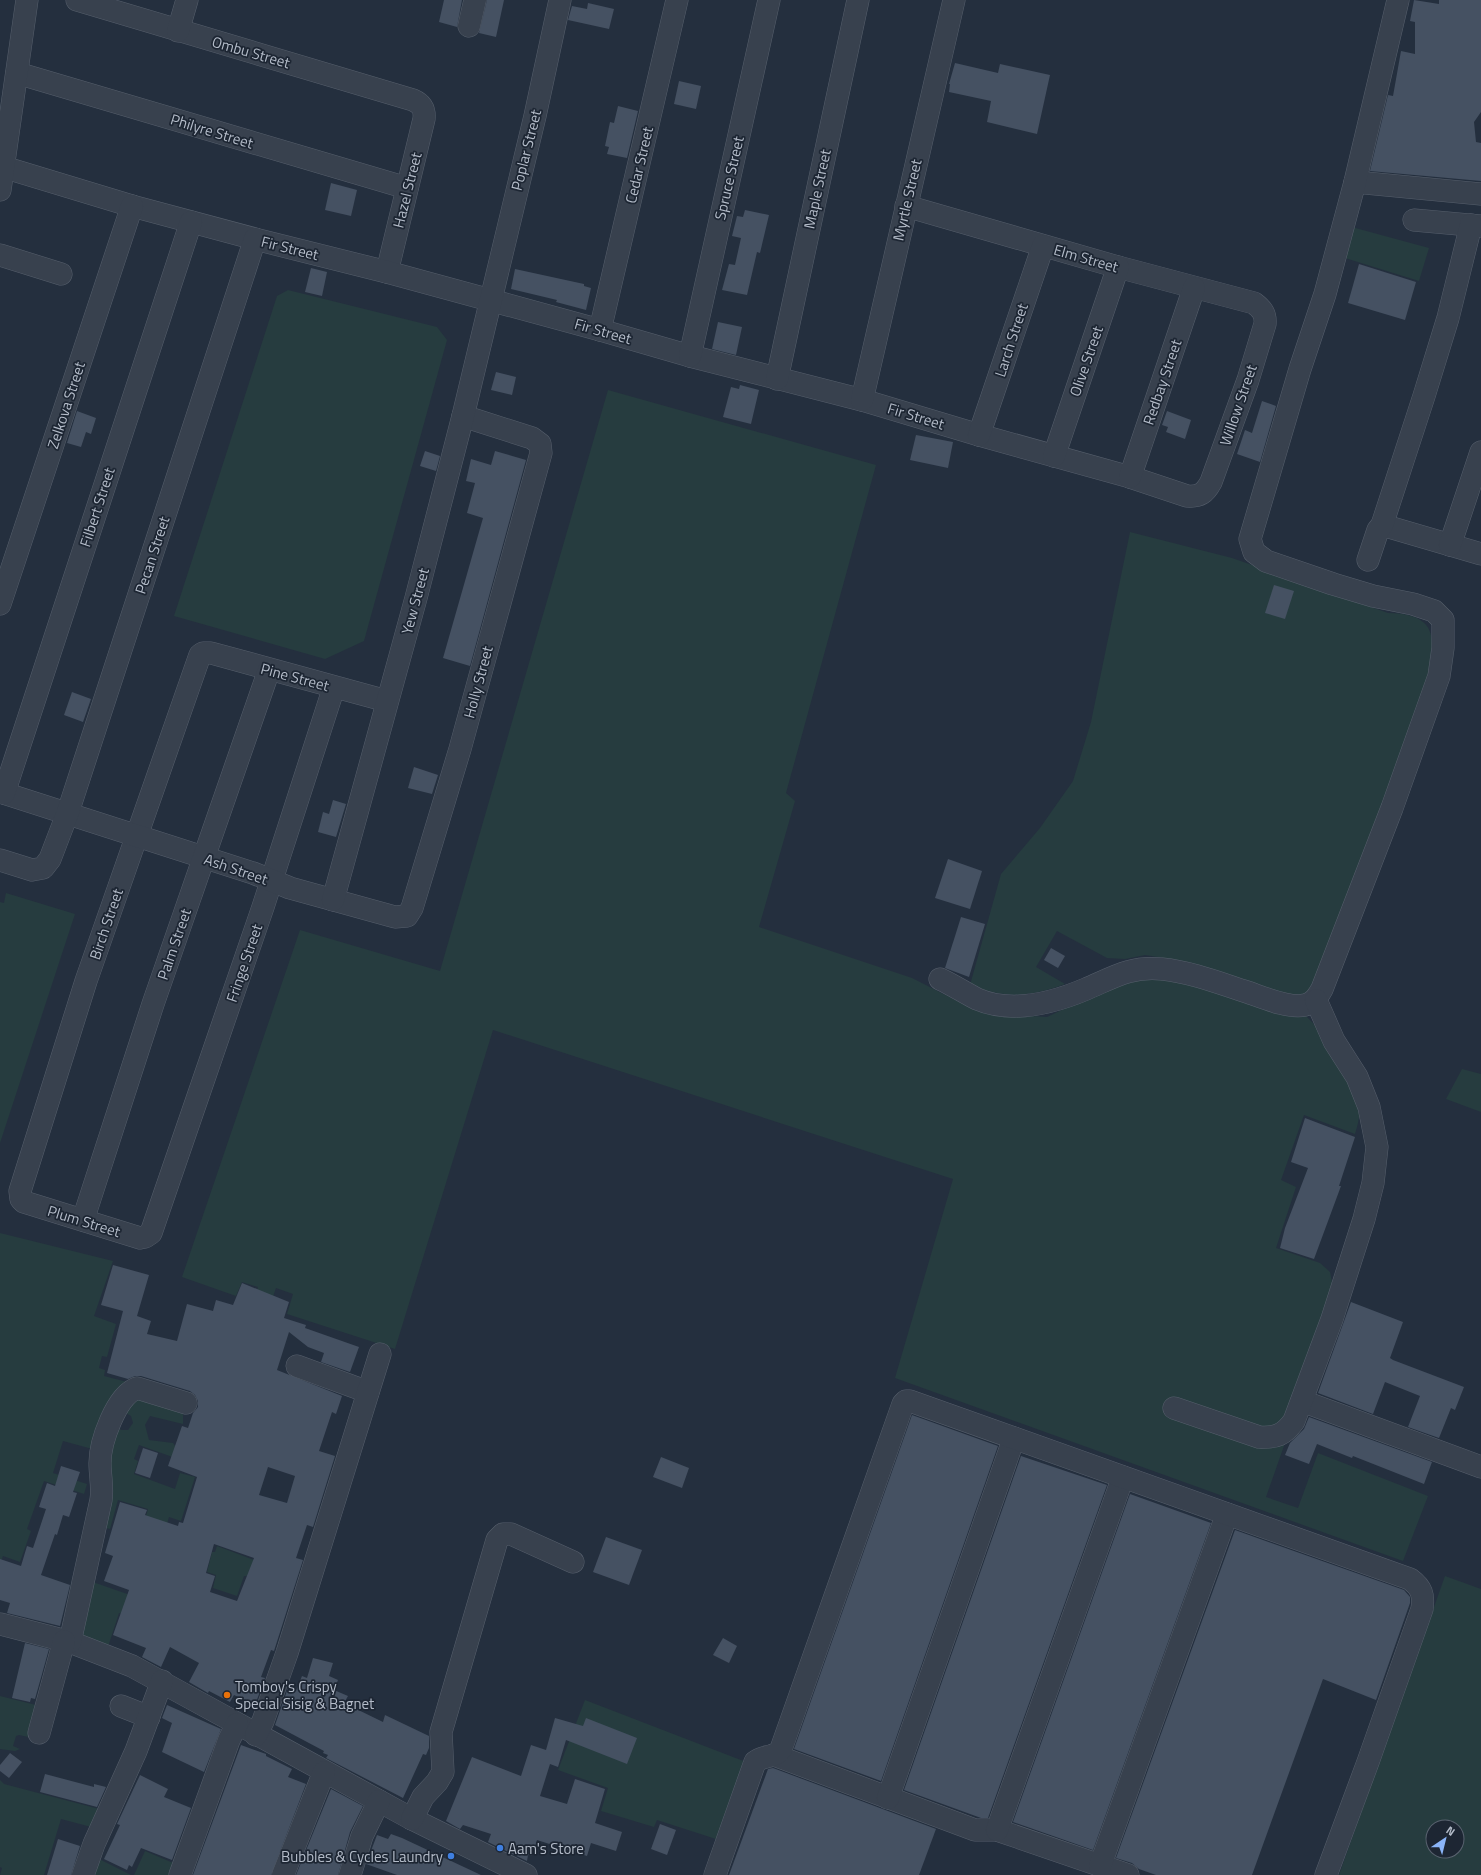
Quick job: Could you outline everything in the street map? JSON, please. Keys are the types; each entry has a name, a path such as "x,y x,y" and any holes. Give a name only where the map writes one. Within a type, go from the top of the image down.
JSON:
{"street":[{"path":"0,190 27,0"},
{"name":"Ombu Street","path":"77,0 413,100 423,107"},
{"path":"178,31 186,0"},
{"path":"469,26 475,0"},
{"name":"Poplar Street","path":"490,300 535,116 560,0"},
{"name":"Cedar Street","path":"600,330 676,0"},
{"name":"Spruce Street","path":"690,356 769,0"},
{"name":"Maple Street","path":"777,379 858,0"},
{"name":"Myrtle Street","path":"862,400 954,0"},
{"path":"940,978 978,1000 1014,1007 1029,1006 1053,1000 1086,989 1114,975 1143,969 1161,969 1183,973 1296,1006 1305,1005 1316,1000 1322,989 1392,808 1439,676 1443,648 1443,620 1434,611 1413,604 1373,596 1266,561 1254,552 1250,539 1256,513 1300,369 1325,294 1355,182 1398,0"},
{"name":"Philyre Street","path":"17,73 407,188"},
{"name":"Hazel Street","path":"387,272 424,119 423,107"},
{"name":"Fir Street","path":"3,167 132,206 255,240 387,272 690,356 862,400 979,435 1130,477 1187,496 1195,497 1202,495"},
{"path":"1355,182 1481,194"},
{"name":"Zelkova Street","path":"0,604 132,206"},
{"name":"Elm Street","path":"906,206 1118,267 1254,303 1264,312"},
{"path":"1368,560 1378,530 1382,525 1444,332 1476,225 1414,220"},
{"name":"Filbert Street","path":"2,792 191,222"},
{"name":"Pecan Street","path":"0,860 32,870 43,868 50,859 68,812 255,240"},
{"name":"Larch Street","path":"979,435 1043,246"},
{"path":"0,255 61,274"},
{"name":"Olive Street","path":"1054,456 1118,267"},
{"name":"Redbay Street","path":"1130,477 1194,288"},
{"name":"Yew Street","path":"333,900 416,598 463,416 490,300"},
{"name":"Willow Street","path":"1202,495 1211,482 1248,380 1265,324 1266,318 1264,312"},
{"name":"Holly Street","path":"406,916 412,908 460,750 541,453 540,444 532,438 463,416"},
{"path":"1450,545 1476,482 1481,452"},
{"path":"1382,525 1481,554"},
{"name":"Pine Street","path":"203,653 211,653 268,670 387,701"},
{"name":"Birch Street","path":"20,1199 20,1191 79,1004 198,659 203,653"},
{"name":"Palm Street","path":"83,1220 153,1004 268,670"},
{"name":"Fringe Street","path":"148,1236 155,1223 271,880 334,687"},
{"name":"Ash Street","path":"2,792 68,812 271,880 290,888 395,917 406,916"},
{"path":"1174,1408 1259,1437 1280,1435 1287,1430 1294,1421 1332,1319 1364,1219 1373,1183 1377,1147 1369,1107 1357,1077 1334,1041 1316,1000"},
{"name":"Plum Street","path":"20,1199 28,1204 140,1238 148,1236"},
{"path":"256,1735 263,1721 287,1653 380,1354"},
{"path":"296,1366 368,1392"},
{"path":"39,1733 67,1642 101,1500 101,1457 115,1413 126,1394 136,1388 186,1403"},
{"path":"715,1875 755,1762 760,1758 774,1755 781,1749 903,1404 906,1401 910,1401 1410,1578 1419,1586 1424,1597 1422,1609 1326,1875"},
{"path":"1302,1401 1481,1467"},
{"path":"888,1798 1014,1438"},
{"path":"997,1830 1123,1477"},
{"path":"1100,1866 1227,1514"},
{"path":"412,1819 423,1797 437,1782 443,1772 441,1732 497,1540 503,1534 512,1534 574,1562"},
{"path":"0,1624 67,1642 125,1663 162,1681 256,1735 412,1819 490,1867 526,1875"},
{"path":"83,1875 94,1844 127,1772 162,1681"},
{"path":"121,1706 149,1717"},
{"path":"180,1875 229,1740 237,1724"},
{"path":"774,1755 975,1830 997,1830 1128,1875"},
{"path":"283,1875 324,1772"},
{"path":"350,1875 362,1836 379,1801"}],"green space":[{"path":"1348,226 1429,248 1419,281 1345,258"},
{"path":"288,290 437,327 447,340 364,641 325,659 174,616 277,296"},
{"path":"608,390 876,465 786,793 795,801 759,927 912,978 977,1011 1047,1017 1101,989 1155,976 1306,1016 1313,1023 1347,1071 1357,1092 1360,1107 1355,1134 1304,1115 1281,1180 1296,1187 1276,1248 1320,1263 1330,1272 1333,1287 1285,1443 1266,1497 1298,1508 1318,1453 1428,1496 1403,1561 895,1378 953,1179 493,1030 395,1349 287,1314 293,1294 276,1288 269,1308 253,1302 258,1287 242,1282 236,1296 182,1277 300,930 440,971"},
{"path":"1130,532 1232,558 1388,613 1406,615 1419,619 1427,626 1431,634 1432,657 1428,687 1318,988 1297,1000 1170,959 1145,955 1125,959 1107,958 1057,931 1036,967 1065,984 1040,992 1018,995 995,993 970,985 1001,874 1040,828 1073,781 1091,722"},
{"path":"6,893 75,914 0,1143 0,902 4,903"},
{"path":"1462,1069 1481,1074 1481,1112 1446,1099"},
{"path":"0,1233 113,1261 94,1316 116,1324 107,1357 102,1356 99,1368 105,1370 104,1376 131,1383 96,1450 63,1441 53,1473 87,1484 84,1494 44,1481 27,1529 31,1531 20,1562 3,1556 0,1564"},
{"path":"135,1396 183,1411 183,1424 150,1416 145,1425 149,1440 173,1443 175,1446 187,1447 178,1459 139,1445 134,1459 138,1461 134,1474 175,1489 180,1473 195,1477 181,1521 169,1517 165,1531 143,1527 148,1509 118,1500 110,1529 102,1527 105,1469 116,1428 128,1430 133,1423 131,1416 126,1413"},
{"path":"217,1546 254,1560 247,1576 244,1576 237,1596 213,1588 216,1575 207,1572 212,1552 215,1552"},
{"path":"1445,1576 1481,1589 1481,1875 1339,1875"},
{"path":"90,1581 153,1603 139,1620 119,1613 108,1647 80,1637"},
{"path":"0,1696 44,1707 33,1738 19,1735 16,1736 13,1746 20,1749 15,1751 0,1749"},
{"path":"585,1700 746,1762 716,1839 657,1820 654,1827 601,1811 608,1788 558,1770"},
{"path":"0,1780 4,1784 103,1810 95,1828 61,1819 44,1875 0,1875 2,1868 0,1867"},
{"path":"145,1851 178,1865 174,1875 134,1875"},
{"path":"97,1858 131,1875 89,1875"}],"building":[{"path":"444,0 462,0 457,27 439,22"},
{"path":"487,0 504,0 496,37 479,33"},
{"path":"1414,0 1439,4 1439,0 1481,0 1481,112 1474,122 1476,142 1481,143 1481,181 1370,171 1388,95 1393,96 1401,51 1415,54 1415,22 1410,21"},
{"path":"588,3 614,9 609,29 568,20 572,6 587,9"},
{"path":"955,63 998,73 1000,64 1050,75 1037,134 987,122 991,101 949,92 949,84"},
{"path":"679,81 701,86 696,109 674,104"},
{"path":"618,106 638,111 627,158 607,154 609,147 605,146 610,122 614,123"},
{"path":"331,183 357,190 351,216 325,210"},
{"path":"745,210 769,215 760,253 757,252 747,295 722,290 729,264 735,265 741,238 732,236 737,216 743,217"},
{"path":"1359,264 1416,282 1405,320 1348,303"},
{"path":"311,268 327,272 322,296 305,292"},
{"path":"515,269 584,284 584,286 591,288 586,310 556,302 557,300 511,289"},
{"path":"718,322 742,327 736,355 712,349"},
{"path":"496,372 516,377 512,395 491,390"},
{"path":"740,385 759,390 751,424 723,417 731,387 739,389"},
{"path":"1262,401 1276,406 1260,462 1237,454 1245,430 1252,433"},
{"path":"77,411 96,418 91,434 86,432 81,447 67,443"},
{"path":"1167,411 1191,420 1185,439 1166,432 1168,427 1162,425"},
{"path":"916,435 953,442 948,468 910,460"},
{"path":"425,451 440,456 436,471 420,466"},
{"path":"495,451 526,460 470,666 443,658 483,518 467,513 475,483 466,481 471,459 491,465"},
{"path":"1274,585 1294,591 1285,619 1265,613"},
{"path":"72,692 91,699 83,722 64,715"},
{"path":"414,767 438,775 432,794 408,788"},
{"path":"333,800 346,804 336,837 318,832 323,812 329,814"},
{"path":"948,859 982,871 970,909 935,898"},
{"path":"961,917 985,924 969,977 945,968"},
{"path":"1051,948 1065,956 1058,968 1044,960"},
{"path":"1305,1118 1355,1137 1339,1186 1341,1186 1314,1259 1280,1248 1285,1228 1308,1168 1291,1162"},
{"path":"113,1265 149,1275 137,1316 151,1321 147,1334 177,1341 187,1304 213,1311 216,1300 233,1305 242,1283 289,1302 284,1318 306,1325 305,1328 359,1347 350,1372 321,1362 324,1353 308,1347 289,1332 277,1370 342,1396 336,1414 332,1412 319,1451 335,1456 313,1527 307,1525 296,1558 303,1560 274,1651 271,1650 261,1677 265,1678 255,1705 234,1695 230,1702 209,1691 208,1693 189,1682 199,1663 170,1647 161,1667 142,1657 146,1648 113,1635 129,1590 104,1581 113,1556 105,1553 120,1502 147,1510 145,1515 178,1526 179,1522 183,1523 197,1477 168,1466 182,1426 188,1428 193,1413 198,1407 198,1401 195,1395 190,1391 141,1376 135,1376 128,1379 107,1373 123,1311 101,1305","holes":["268,1467 295,1476 287,1503 259,1495","214,1544 254,1558 237,1601 210,1592 215,1576 206,1573"]},
{"path":"1351,1302 1403,1322 1390,1358 1464,1387 1455,1410 1451,1408 1439,1438 1408,1427 1420,1396 1385,1382 1373,1414 1318,1393"},
{"path":"912,1415 998,1446 881,1781 794,1749"},
{"path":"1309,1417 1432,1462 1424,1484 1353,1456 1352,1458 1317,1444 1309,1464 1285,1455 1290,1443 1304,1429"},
{"path":"143,1448 158,1453 150,1478 135,1473"},
{"path":"1021,1456 1107,1485 988,1818 981,1818 904,1790"},
{"path":"661,1457 689,1468 682,1488 653,1477"},
{"path":"61,1466 80,1472 73,1492 77,1493 69,1517 63,1515 57,1535 55,1534 41,1575 70,1585 60,1626 7,1613 10,1603 0,1600 0,1559 21,1566 27,1546 33,1548 46,1509 39,1507 47,1483 55,1486"},
{"path":"1130,1494 1211,1523 1093,1850 1013,1822"},
{"path":"1235,1530 1404,1590 1410,1597 1410,1603 1376,1700 1323,1679 1252,1875 1156,1875 1139,1869 1132,1863 1116,1858"},
{"path":"606,1537 642,1550 629,1585 593,1572"},
{"path":"723,1638 737,1646 729,1663 713,1655"},
{"path":"25,1643 49,1649 35,1699 31,1698 30,1702 12,1698"},
{"path":"313,1658 333,1663 329,1676 338,1680 334,1690 348,1696 344,1703 383,1722 385,1715 429,1736 429,1748 426,1755 423,1754 403,1798 326,1758 328,1755 323,1753 324,1751 275,1725 288,1688 296,1691 302,1676 307,1678"},
{"path":"167,1705 221,1729 204,1772 162,1752 172,1723 162,1718"},
{"path":"555,1718 583,1726 586,1718 637,1738 627,1764 566,1740 558,1767 550,1764 540,1796 567,1804 575,1779 605,1789 595,1823 622,1832 616,1851 591,1843 587,1856 537,1840 532,1856 528,1855 527,1861 488,1842 491,1834 463,1825 460,1829 446,1821 472,1757 521,1776 531,1745 546,1750"},
{"path":"241,1745 266,1754 266,1756 292,1769 288,1777 306,1784 271,1875 193,1875"},
{"path":"10,1753 22,1762 9,1778 0,1771 0,1765"},
{"path":"773,1768 936,1829 919,1875 729,1875 768,1769"},
{"path":"45,1774 94,1787 94,1784 106,1787 97,1807 40,1792"},
{"path":"140,1775 168,1789 164,1797 191,1808 172,1860 141,1848 132,1867 129,1865 127,1870 104,1859 120,1825 117,1824"},
{"path":"331,1789 363,1806 350,1832 338,1875 296,1875"},
{"path":"660,1824 676,1830 667,1855 651,1849"},
{"path":"391,1834 481,1875 397,1875 366,1864 377,1835 388,1839"},
{"path":"58,1839 80,1846 71,1875 47,1875"}],"place":[{"name":"Tomboy's Crispy Special Sisig & Bagnet","path":"227,1695"},
{"name":"Aam's Store","path":"500,1848"},
{"name":"Bubbles & Cycles Laundry","path":"451,1856"}]}
